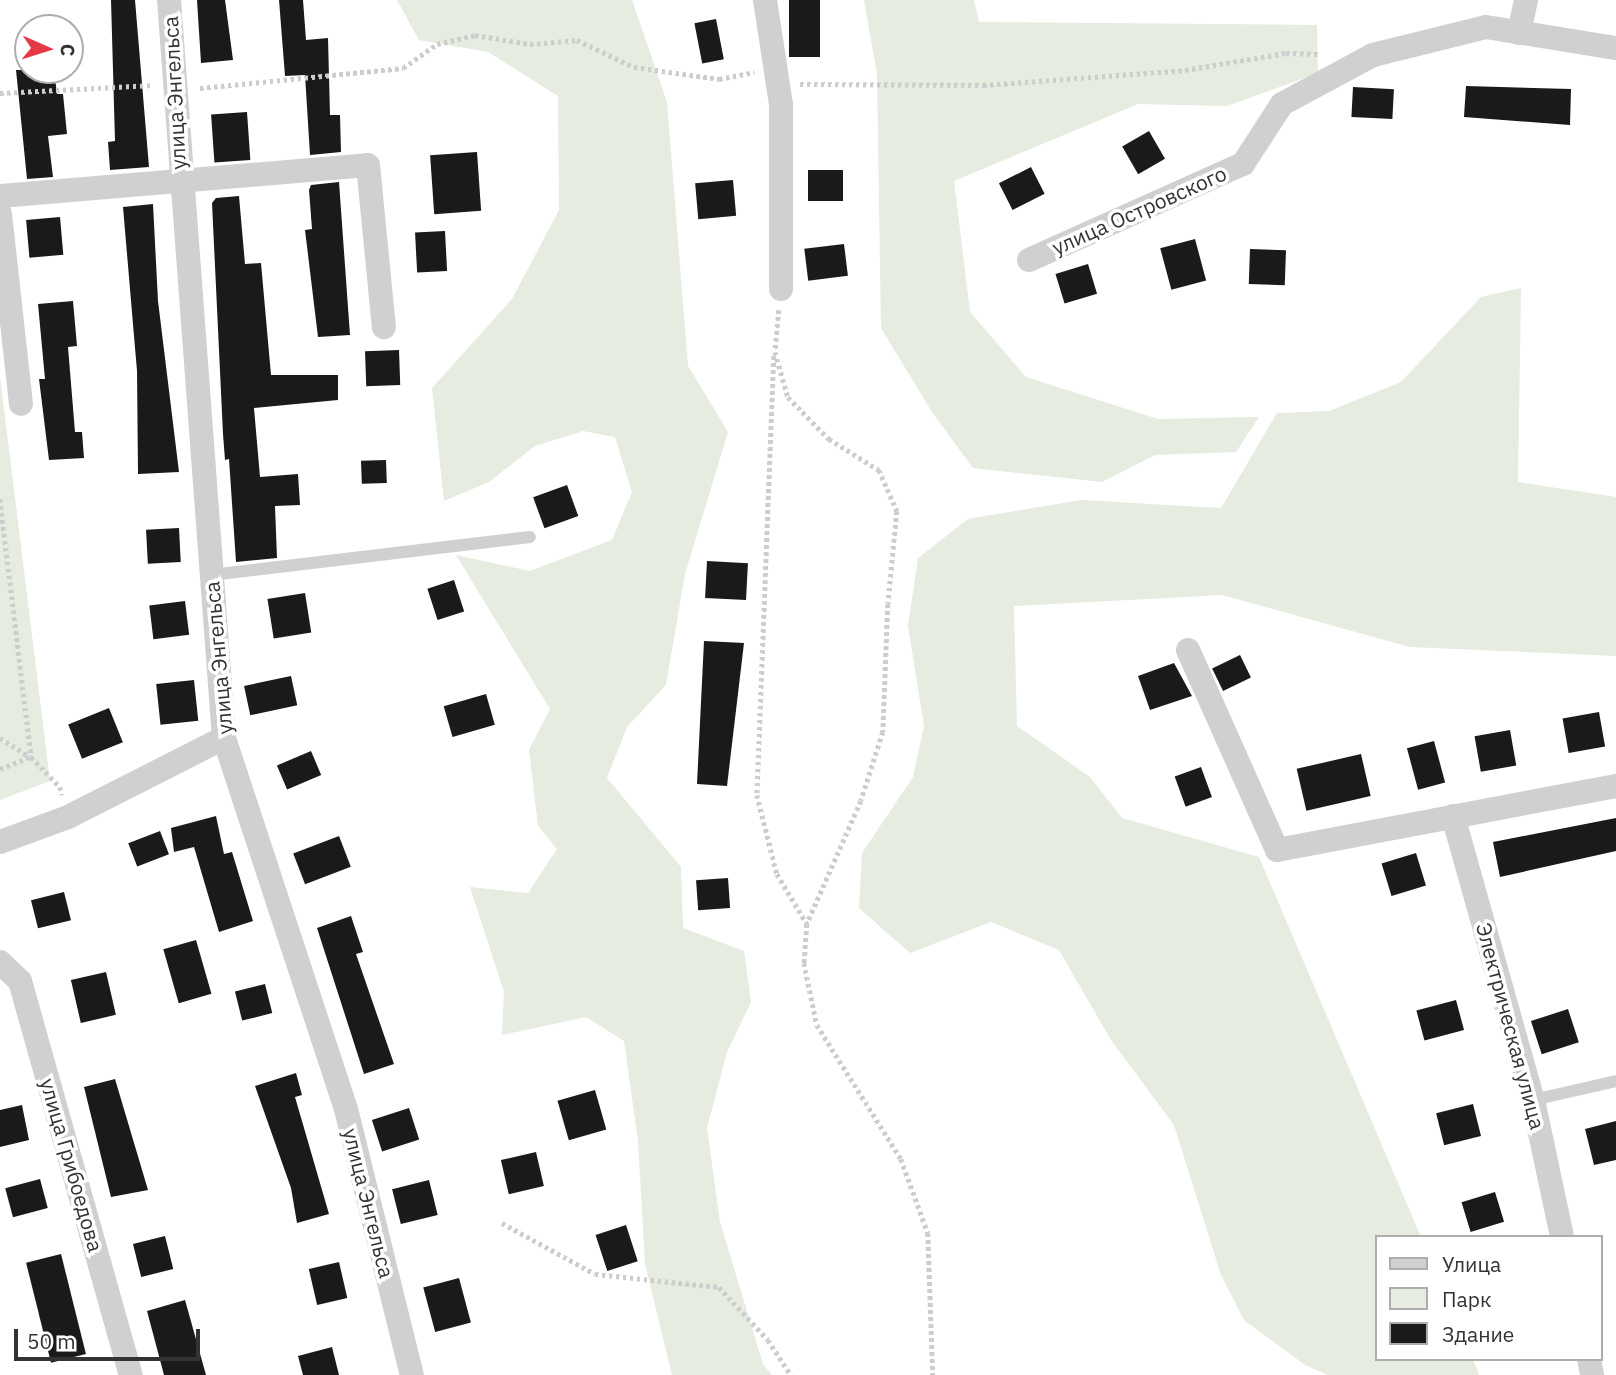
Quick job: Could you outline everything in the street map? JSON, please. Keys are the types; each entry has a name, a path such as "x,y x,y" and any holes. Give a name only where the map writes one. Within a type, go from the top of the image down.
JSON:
{"street":[{"name":"улица Энгельса","path":"169,0 179,180 224,738 346,1109 412,1375"},
{"path":"765,0 777,76 781,289"},
{"path":"1519,33 1526,0"},
{"name":"улица Островского","path":"1029,260 1243,164 1282,104 1373,55 1486,27 1616,48"},
{"path":"0,196 368,165 384,327"},
{"path":"0,214 21,404"},
{"path":"1188,650 1277,850 1616,786"},
{"path":"0,842 68,817 224,738"},
{"name":"Электрическая улица","path":"1453,816 1533,1100 1562,1235"},
{"name":"улица Грибоедова","path":"0,962 20,981 131,1375"}],"lane":[{"path":"211,575 530,537"},
{"path":"1533,1100 1616,1081"}],"path":[{"path":"0,93 142,84 174,88 283,83 403,68 437,44 475,35 530,44 577,40 634,67 719,79 777,76 983,85 1185,70 1286,53 1373,55"},
{"path":"781,289 775,352 757,795 777,874 807,924"},
{"path":"775,352 788,397 829,439 879,470 897,512 883,732 861,801 807,924 804,963 817,1025 901,1159 928,1233 933,1375"},
{"path":"0,499 31,757"},
{"path":"0,738 31,757 60,786 68,817"},
{"path":"0,769 31,757"},
{"path":"502,1223 595,1275 719,1287 768,1340 791,1375"}],"green space":[{"path":"397,0 632,0 667,102 688,366 728,432 685,574 666,685 627,727 607,778 681,867 683,928 744,951 751,1002 727,1052 707,1128 720,1222 763,1364 772,1375 672,1375 645,1264 638,1141 624,1041 586,1017 502,1035 504,992 470,887 528,893 557,849 538,826 529,750 550,709 456,555 530,571 612,540 632,492 615,437 583,431 535,446 489,482 444,501 432,388 512,299 559,210 558,96 488,52 419,40"},
{"path":"864,0 974,0 979,22 1317,25 1318,73 1227,106 1138,104 954,181 970,312 1026,377 1158,419 1259,417 1236,452 1155,455 1102,482 973,468 932,412 881,328 877,74"},
{"path":"1521,288 1518,482 1616,497 1616,656 1410,647 1222,595 1014,606 1017,726 1090,777 1122,818 1259,857 1420,1235 1374,1235 1374,1361 1474,1361 1479,1375 1328,1375 1305,1365 1244,1320 1221,1275 1174,1125 1111,1040 1059,950 991,922 910,953 859,908 862,853 913,777 924,726 908,626 918,558 968,519 1081,500 1221,508 1277,413 1329,411 1401,382 1481,297"},
{"path":"0,376 50,781 0,800"}],"building":[{"path":"111,0 135,0 149,167 110,170 108,142 115,141"},
{"path":"197,0 225,0 233,60 201,63"},
{"path":"279,0 303,0 306,40 328,38 330,115 340,115 341,152 310,155 305,75 285,76"},
{"path":"789,0 820,0 820,57 789,57"},
{"path":"716,19 724,59 702,63 694,23"},
{"path":"17,84 56,84 57,94 63,94 67,134 48,136 53,177 27,179"},
{"path":"1466,86 1571,89 1570,125 1464,117"},
{"path":"1353,87 1394,89 1392,119 1351,117"},
{"path":"247,112 250,160 214,162 211,115"},
{"path":"1149,131 1165,159 1138,174 1122,146"},
{"path":"477,152 481,211 434,214 430,155"},
{"path":"1031,167 1045,194 1013,210 999,183"},
{"path":"808,170 843,170 843,201 808,201"},
{"path":"733,180 736,216 698,219 695,183"},
{"path":"339,182 350,335 318,337 305,230 312,229 309,190 311,185"},
{"path":"239,196 245,264 261,263 271,375 338,375 338,400 254,408 260,477 298,474 300,505 275,506 277,558 236,562 229,459 225,460 223,434 212,203 216,198"},
{"path":"153,204 158,301 179,472 138,474 137,371 123,207"},
{"path":"60,217 63,255 29,258 26,220"},
{"path":"445,231 447,271 417,273 415,233"},
{"path":"1195,239 1206,281 1171,290 1160,248"},
{"path":"844,244 848,276 808,281 804,249"},
{"path":"1250,249 1286,250 1285,285 1249,284"},
{"path":"1088,264 1097,294 1065,304 1055,274"},
{"path":"73,301 77,346 68,347 75,432 82,432 84,458 49,460 39,379 45,379 38,304"},
{"path":"399,350 400,385 366,386 365,351"},
{"path":"386,460 387,483 362,484 361,461"},
{"path":"567,485 578,516 544,528 533,497"},
{"path":"179,528 181,562 148,564 146,530"},
{"path":"707,561 748,563 746,600 705,598"},
{"path":"454,580 464,611 438,620 427,589"},
{"path":"305,593 311,633 274,638 267,599"},
{"path":"185,601 189,635 153,639 149,605"},
{"path":"704,641 744,643 727,786 697,784"},
{"path":"1240,655 1251,677 1223,691 1212,669"},
{"path":"1174,663 1192,696 1150,710 1138,676"},
{"path":"291,676 297,705 250,715 244,686"},
{"path":"194,680 198,721 160,725 156,684"},
{"path":"486,694 495,725 453,737 444,706"},
{"path":"109,708 123,742 82,759 68,724"},
{"path":"1599,712 1605,746 1569,753 1563,718"},
{"path":"1510,730 1516,765 1481,772 1475,736"},
{"path":"1434,741 1445,783 1418,790 1407,748"},
{"path":"311,751 321,775 287,789 277,765"},
{"path":"1361,754 1371,796 1306,811 1297,769"},
{"path":"1201,767 1212,797 1186,807 1175,777"},
{"path":"216,816 224,854 232,852 253,921 219,932 194,847 174,852 171,828"},
{"path":"1616,818 1616,851 1500,877 1493,842"},
{"path":"160,831 169,854 137,867 128,843"},
{"path":"339,836 351,867 305,884 293,854"},
{"path":"1416,853 1426,886 1392,896 1382,864"},
{"path":"728,878 730,908 698,910 696,880"},
{"path":"64,892 71,920 38,928 31,900"},
{"path":"351,916 363,952 356,954 394,1064 364,1074 317,928"},
{"path":"196,940 211,994 179,1003 163,949"},
{"path":"106,972 116,1015 81,1023 71,980"},
{"path":"265,984 272,1013 242,1021 235,991"},
{"path":"1456,1000 1464,1030 1424,1041 1416,1011"},
{"path":"1568,1009 1579,1042 1542,1054 1531,1021"},
{"path":"296,1073 302,1095 295,1097 329,1214 297,1223 291,1188 255,1086"},
{"path":"115,1079 148,1190 111,1197 84,1087"},
{"path":"595,1090 606,1129 569,1140 558,1101"},
{"path":"1473,1104 1481,1136 1444,1145 1436,1113"},
{"path":"22,1105 29,1140 0,1147 0,1110"},
{"path":"409,1108 419,1139 382,1151 372,1120"},
{"path":"1616,1121 1616,1160 1594,1165 1585,1129"},
{"path":"536,1152 544,1186 509,1194 501,1160"},
{"path":"40,1179 48,1208 13,1217 5,1188"},
{"path":"429,1180 438,1215 401,1224 392,1189"},
{"path":"1495,1192 1504,1222 1471,1232 1462,1202"},
{"path":"626,1225 638,1261 607,1271 596,1235"},
{"path":"165,1236 173,1269 141,1277 133,1244"},
{"path":"61,1254 86,1354 51,1363 26,1263"},
{"path":"339,1262 347,1298 317,1305 309,1269"},
{"path":"459,1278 471,1322 435,1332 423,1288"},
{"path":"185,1300 206,1375 164,1375 147,1311"},
{"path":"332,1347 339,1375 303,1375 298,1356"}]}
